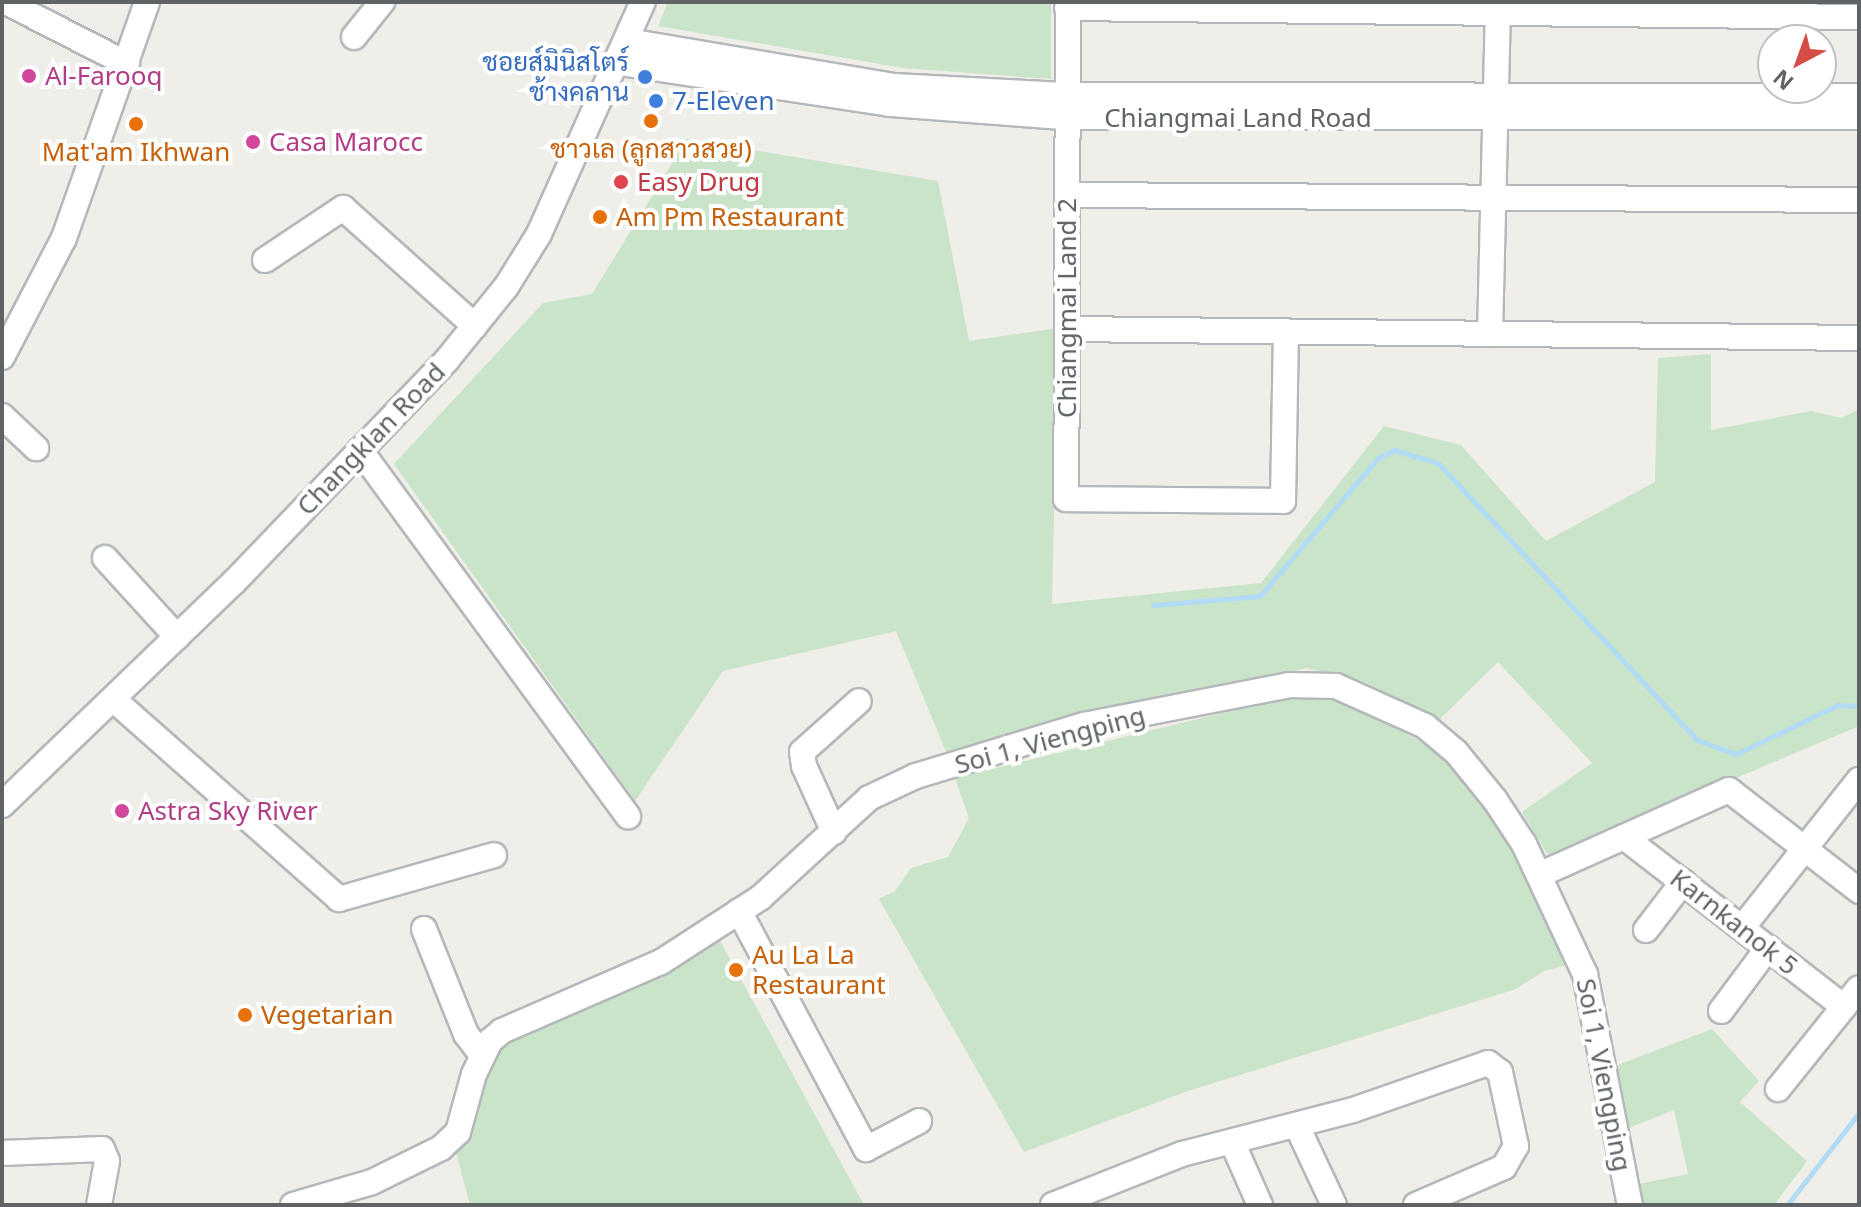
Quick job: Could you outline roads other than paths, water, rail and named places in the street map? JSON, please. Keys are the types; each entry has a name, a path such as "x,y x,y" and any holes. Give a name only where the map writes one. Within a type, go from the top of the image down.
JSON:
{"street":[{"path":"6,2 127,64"},
{"path":"2,357 64,238 147,2"},
{"path":"354,37 382,2"},
{"name":"Changklan Road","path":"2,805 177,637 360,450 475,326 539,234 624,52 643,2"},
{"path":"1068,5 1498,9 1859,17"},
{"name":"Chiangmai Land 2","path":"1068,5 1064,106 1067,195 1066,499 1283,501 1286,331"},
{"path":"1490,334 1498,9"},
{"name":"Chiangmai Land Road","path":"624,52 890,104 1496,107 1859,117"},
{"name":"Chiangmai Land Road","path":"1496,107 1859,96"},
{"path":"1067,195 1859,200"},
{"path":"265,260 343,208 475,326"},
{"path":"1067,329 1859,338"},
{"path":"2,416 36,448"},
{"path":"360,450 628,816"},
{"path":"105,558 177,637"},
{"name":"Soi 1, Viengping","path":"293,1205 372,1182 441,1148 458,1132 482,1055 502,1031 661,962 739,911 834,832 869,798 916,776 1084,725 1289,685 1336,686 1425,726 1456,752 1495,800 1539,875 1585,974 1630,1205"},
{"path":"113,699 339,899 494,855"},
{"path":"834,832 802,752 859,701"},
{"path":"1742,928 1859,780"},
{"path":"1539,875 1729,790 1859,891"},
{"name":"Karnkanok 5","path":"1624,837 1768,948 1851,997"},
{"path":"1646,930 1683,882"},
{"path":"739,911 866,1149 919,1121"},
{"path":"424,929 466,1034 482,1055"},
{"path":"1721,1011 1768,948"},
{"path":"1778,1089 1851,997"},
{"path":"1053,1205 1182,1154 1297,1126 1488,1063 1500,1072 1516,1146 1504,1167 1416,1205"},
{"path":"1297,1126 1334,1205"},
{"path":"1233,1144 1260,1205"},
{"path":"2,1153 102,1149 107,1161 99,1205"}],"waterway":[{"path":"1153,605 1260,596 1378,458 1394,450 1438,463 1697,740 1736,754 1838,705 1859,706"},
{"path":"1787,1205 1859,1113"}],"place":[{"name":"Al-Farooq","path":"29,76"},
{"name":"ชอยส์มินิสโตร์ ช้างคลาน","path":"645,77"},
{"name":"7-Eleven","path":"656,101"},
{"name":"ชาวเล (ลูกสาวสวย)","path":"651,121"},
{"name":"Mat'am Ikhwan","path":"136,124"},
{"name":"Casa Marocc","path":"253,142"},
{"name":"Easy Drug","path":"621,182"},
{"name":"Am Pm Restaurant","path":"600,217"},
{"name":"Astra Sky River","path":"122,811"},
{"name":"Au La La Restaurant","path":"736,970"},
{"name":"Vegetarian","path":"245,1015"}]}
